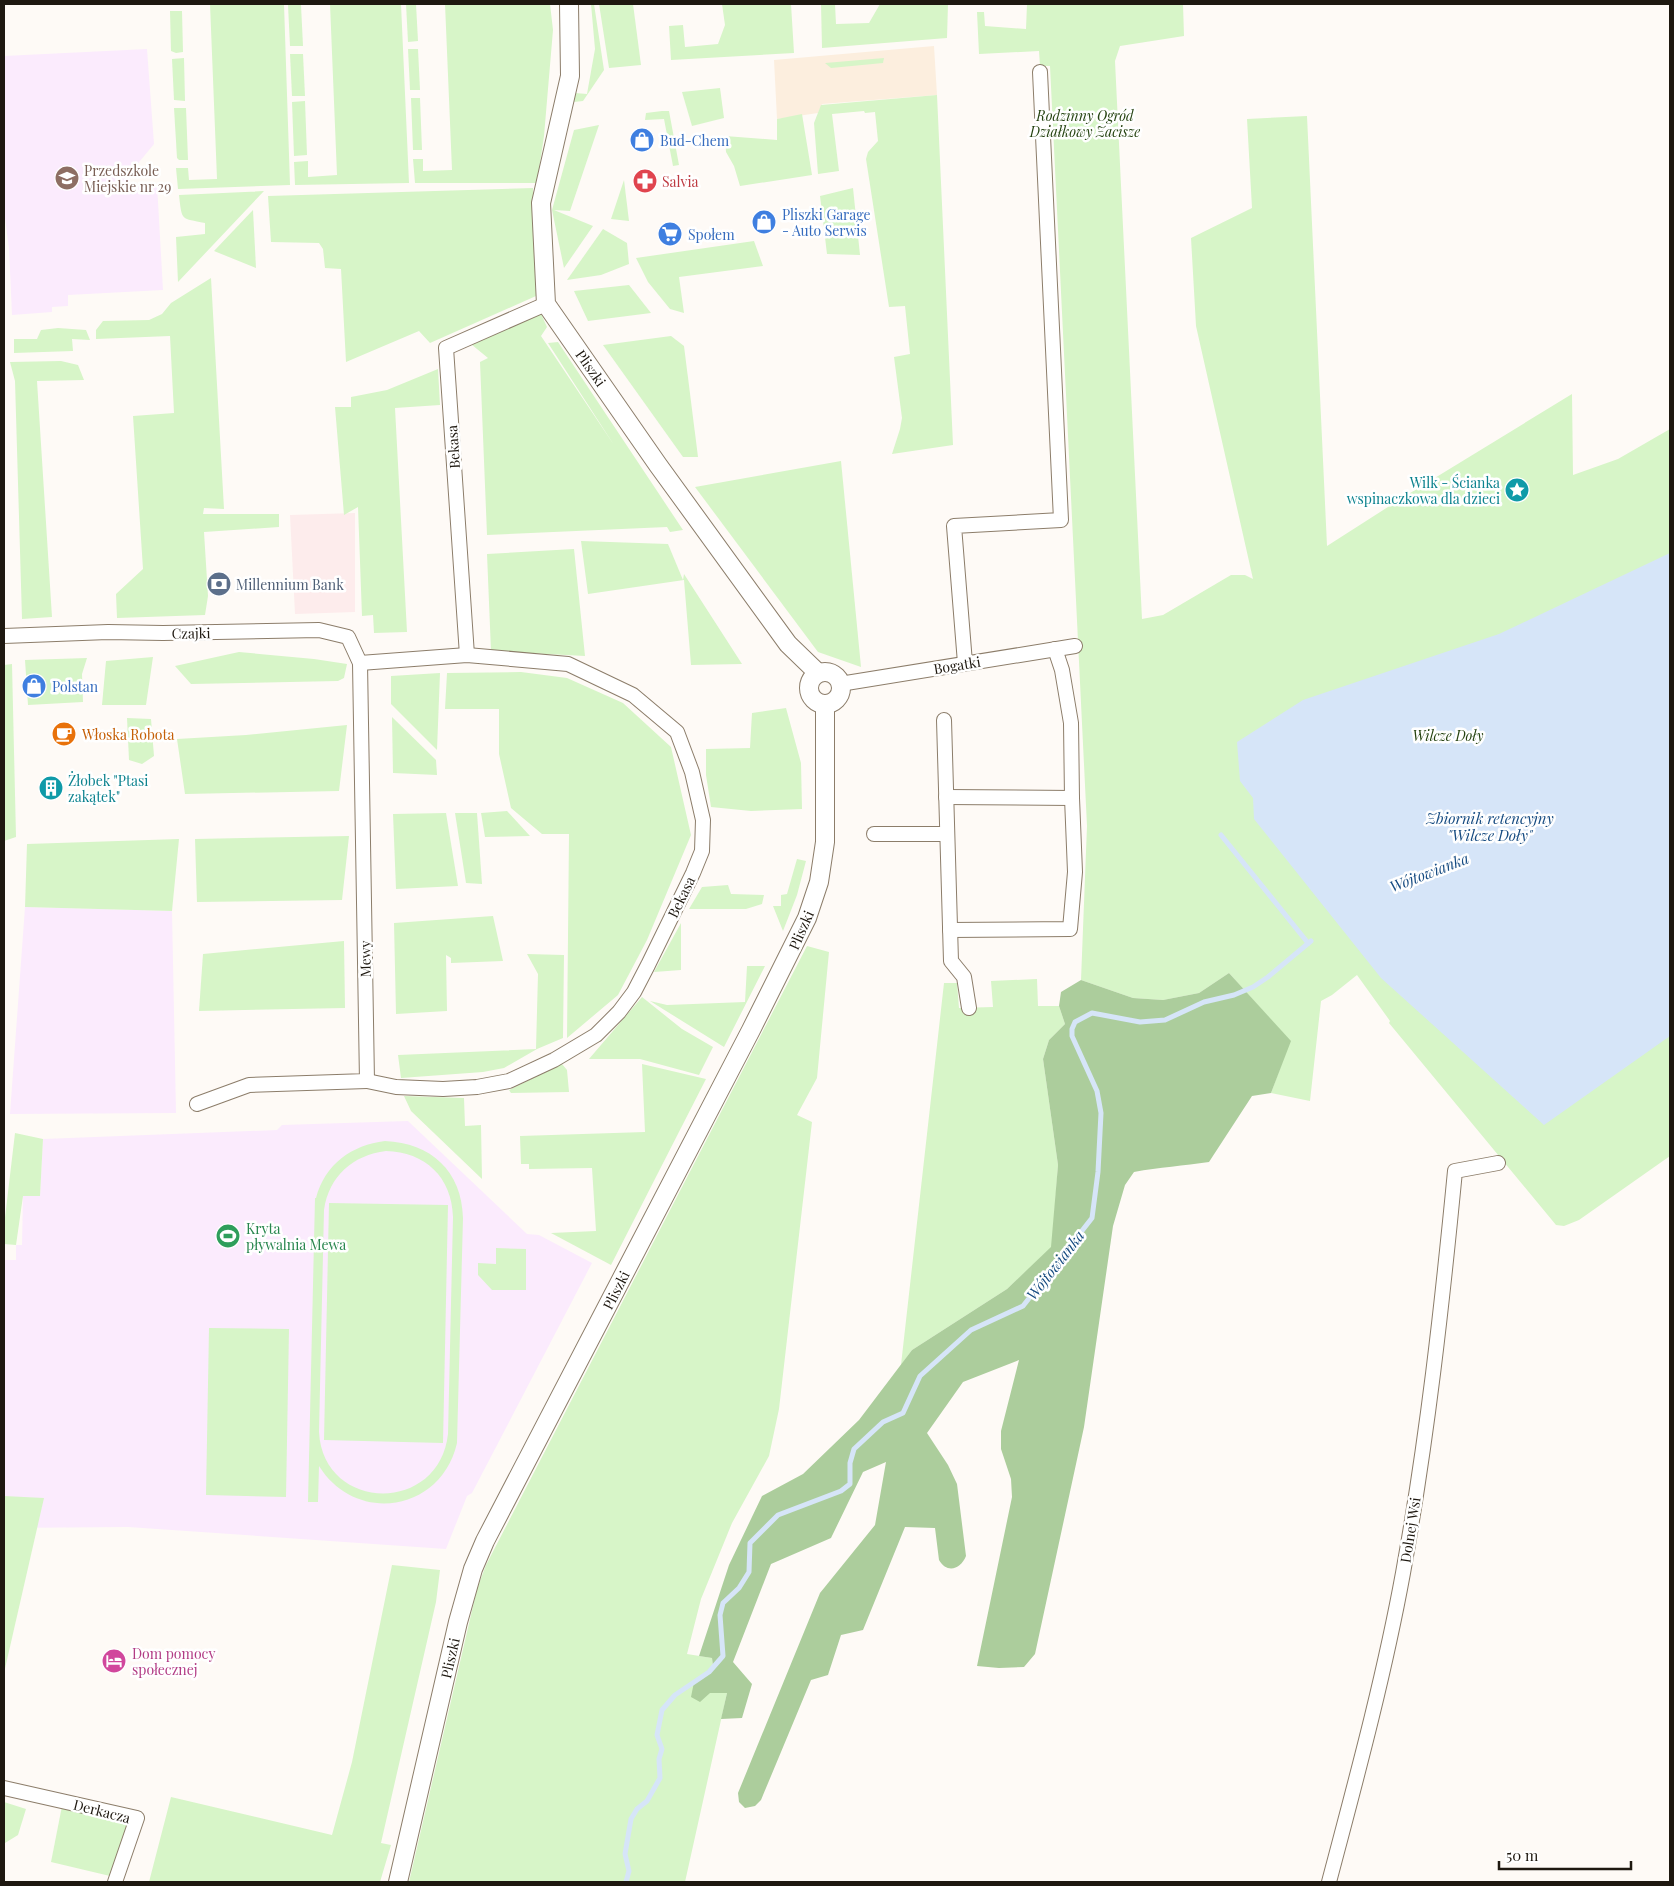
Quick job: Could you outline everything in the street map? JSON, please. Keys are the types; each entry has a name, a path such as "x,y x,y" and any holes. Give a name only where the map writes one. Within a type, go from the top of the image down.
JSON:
{"street":[{"path":"546,304 540,203 570,76 570,4"},
{"path":"965,663 954,526 1061,520 1040,72"},
{"name":"Bekasa","path":"467,655 446,348 546,304"},
{"name":"Pliszki","path":"546,304 658,465 788,644 818,673 828,672 839,680 840,684"},
{"name":"Czajki","path":"4,636 108,632 163,634 319,630 348,637 360,663"},
{"name":"Bogatki","path":"840,684 1075,646"},
{"path":"950,930 1070,929 1075,872 1071,723 1062,670 1056,650"},
{"name":"Bekasa","path":"360,663 467,655 568,664 633,696 677,732 692,772 703,820 702,850 693,873 634,992 619,1012 596,1036 554,1060 509,1081 477,1087 443,1089 396,1087 367,1081"},
{"name":"Mewy","path":"360,663 367,1081"},
{"path":"818,673 811,680 809,691 815,700 825,704 834,701 840,694 840,684"},
{"name":"Pliszki","path":"398,1882 472,1569 484,1541 760,1013 812,905 819,882 826,842 825,704"},
{"path":"944,720 951,961 964,978 969,1008"},
{"path":"946,797 1072,798"},
{"path":"874,834 947,834"},
{"path":"196,1104 250,1085 367,1081"},
{"name":"Dolnej Wsi","path":"1329,1882 1369,1731 1403,1574 1432,1387 1455,1172 1498,1163"},
{"name":"Derkacza","path":"4,1788 137,1818 119,1881"}],"shaded area":[{"path":"934,46 937,95 822,104 818,113 777,119 774,60"},
{"name":"Przedszkole Miejskie nr 29","path":"147,49 154,144 130,173 130,184 157,184 163,290 68,295 68,306 52,307 52,312 12,315 9,248 4,211 4,56"},
{"path":"355,513 355,612 295,614 290,515"},
{"path":"25,907 172,911 176,1113 10,1114"},
{"path":"408,1121 527,1234 539,1235 592,1263 472,1493 467,1496 446,1549 128,1527 4,1528 4,1260 16,1260 16,1245 22,1245 23,1196 40,1196 43,1139 277,1130 282,1125"}],"green space":[{"path":"210,4 284,4 290,185 178,189 176,168 188,168 189,180 217,179"},
{"path":"330,4 401,4 409,183 295,185 294,162 308,161 308,177 337,175"},
{"path":"406,4 416,4 418,41 408,42"},
{"path":"445,4 550,4 553,30 544,136 537,183 415,183 413,159 423,159 423,171 452,170"},
{"path":"591,4 594,4 604,70 583,101 574,102 575,93 587,94 595,49"},
{"path":"599,4 633,4 641,65 609,68"},
{"path":"722,4 791,4 794,53 671,60 669,26 683,25 685,47 718,44 725,25"},
{"path":"821,4 835,4 836,24 869,23 880,4 948,4 947,38 822,48"},
{"name":"Wilcze Doły","path":"1027,4 1183,4 1184,36 1120,46 1115,61 1142,619 1163,615 1231,575 1245,575 1253,579 1196,326 1191,238 1252,208 1247,119 1307,116 1327,546 1572,394 1573,475 1618,459 1670,429 1670,1156 1579,1220 1564,1226 1556,1225 1389,1023 1390,1021 1357,975 1332,995 1321,1001 1310,1101 1271,1093 1290,1041 1229,973 1199,993 1163,1000 1133,998 1081,980 1087,826 1050,66 1040,66 1039,51 979,54 977,12 984,12 985,26 1026,29"},
{"path":"288,5 301,5 303,46 290,46"},
{"path":"170,11 182,11 183,52 176,53 171,51"},
{"path":"408,49 418,49 420,90 410,90"},
{"path":"290,54 303,54 305,96 292,96"},
{"path":"184,58 185,101 174,100 172,59"},
{"path":"884,58 883,63 831,68 825,63"},
{"path":"720,88 724,118 692,126 682,92"},
{"path":"937,95 953,445 892,454 902,418 894,357 910,354 905,306 889,307 866,159 868,152 878,141 875,112 865,113 864,111 832,114 839,171 818,174 814,123 821,105"},
{"path":"411,98 420,98 422,150 413,150"},
{"path":"305,101 307,155 294,156 292,102"},
{"path":"174,108 186,108 188,160 179,160 177,158"},
{"path":"669,111 679,165 673,166 664,119 645,120 646,113"},
{"path":"802,114 812,175 740,186 734,166 726,152 725,136 777,140 777,119"},
{"path":"599,125 570,211 554,210 593,226 564,268 552,210 574,130"},
{"path":"624,180 629,221 611,219"},
{"path":"533,188 536,296 430,343 419,331 346,362 341,269 325,268 323,249 319,243 271,242 268,196"},
{"path":"853,188 860,255 827,254 820,196"},
{"path":"264,191 178,282 176,237 205,234 205,223 187,219 182,214 179,195"},
{"path":"253,210 256,268 214,251"},
{"path":"603,229 627,243 629,264 601,275 567,280"},
{"path":"754,241 763,266 679,277 684,313 670,309 648,282 636,258"},
{"path":"211,278 224,509 204,508 203,514 279,514 279,527 204,532 208,596 205,615 117,618 116,594 143,569 133,416 174,413 170,336 96,339 96,330 103,321 149,320 162,314 171,303"},
{"path":"629,285 651,313 588,321 574,291"},
{"path":"538,307 547,327 541,336 614,445 548,343 558,342 683,530 670,532 667,527 487,535 480,362 488,358 466,340"},
{"path":"58,328 86,330 90,340 72,339 73,351 14,353 14,339 37,339 41,330"},
{"path":"671,336 684,346 698,457 683,457 603,345"},
{"path":"61,361 78,365 84,380 37,381 52,617 22,619 15,381 10,362"},
{"path":"438,369 440,405 395,408 407,632 374,633 373,615 362,616 358,507 344,515 335,407 351,407 351,397 387,390"},
{"path":"841,461 861,667 818,652 695,487"},
{"path":"581,541 668,544 683,580 684,574 742,664 691,665 684,580 588,594"},
{"path":"574,549 585,656 491,651 487,554"},
{"path":"239,652 347,664 344,678 338,681 191,684 175,666"},
{"path":"153,657 146,705 102,705 106,661"},
{"path":"87,658 82,674 83,702 28,705 25,660"},
{"path":"12,664 16,837 4,841 4,665"},
{"path":"521,672 567,678 623,703 671,747 691,835 647,940 618,995 567,1038 569,834 542,834 511,808 499,754 499,709 445,709 447,673"},
{"path":"440,673 437,750 391,704 391,676"},
{"path":"786,708 801,763 802,809 751,811 711,807 706,775 706,749 750,748 752,713"},
{"path":"392,717 436,760 437,775 393,773"},
{"path":"127,718 151,719 154,756 142,764 129,760"},
{"path":"347,725 339,791 185,794 177,739 246,735"},
{"path":"507,811 530,836 485,837 481,813"},
{"path":"446,813 458,886 396,889 393,814"},
{"path":"455,813 477,813 482,884 466,883"},
{"path":"349,836 342,900 197,902 195,839"},
{"path":"179,839 172,911 25,907 27,844"},
{"path":"797,859 806,861 797,895 783,931 773,906 781,906 781,895 787,894"},
{"path":"728,885 731,894 764,895 762,904 746,909 689,909 702,887"},
{"path":"493,916 503,961 451,963 451,958 446,955 447,1011 396,1014 394,923"},
{"path":"681,923 681,970 654,972"},
{"path":"344,941 345,1008 199,1011 203,954"},
{"path":"807,946 829,952 817,1078 797,1115 812,1122 779,1409 769,1456 732,1523 701,1599 687,1654 712,1658 713,1666 694,1682 710,1693 727,1693 685,1882 409,1882 477,1589 486,1565"},
{"path":"527,954 564,955 563,1038 537,1049 504,1068 483,1072 401,1078 398,1055 536,1049 538,974"},
{"path":"747,966 765,966 724,1047 650,1001 667,1005 745,1002"},
{"path":"1229,973 1291,1041 1271,1093 1252,1096 1209,1162 1134,1172 1125,1185 1113,1226 1084,1427 1035,1654 1024,1667 999,1668 977,1666 1012,1497 1011,1479 1001,1449 1001,1431 1019,1360 963,1382 927,1433 948,1465 957,1484 966,1556 964,1560 957,1567 946,1567 939,1560 935,1528 905,1527 863,1630 841,1635 828,1675 811,1680 761,1800 755,1806 745,1808 739,1802 738,1793 820,1593 875,1525 886,1462 863,1472 831,1538 771,1564 733,1662 752,1684 742,1718 721,1719 727,1693 710,1693 700,1702 691,1697 694,1682 713,1666 712,1658 699,1656 729,1565 762,1496 803,1474 859,1420 912,1350 1007,1289 1051,1247 1058,1165 1043,1059 1049,1040 1065,1024 1059,1006 1061,992 1081,980 1133,998 1163,1000 1199,993"},
{"path":"1037,979 1038,1006 1059,1006 1065,1024 1049,1040 1043,1059 1058,1165 1052,1247 1007,1289 912,1350 901,1365 944,983 957,983 959,1008 993,1007 991,981"},
{"path":"642,997 682,1029 713,1047 699,1075 640,1059 589,1059"},
{"path":"562,1064 567,1070 569,1092 511,1093 509,1090"},
{"path":"642,1064 706,1079 611,1265 551,1233 596,1231 592,1168 529,1169 529,1164 521,1164 520,1136 645,1132"},
{"path":"404,1096 464,1098 465,1126 481,1125 482,1179 411,1111"},
{"path":"15,1133 43,1139 40,1196 23,1196 16,1245 4,1244 4,1226"},
{"path":"385,1141 402,1143 430,1154 441,1163 457,1186 463,1218 457,1443 448,1466 434,1484 416,1496 396,1502 375,1503 354,1497 335,1485 319,1466 318,1502 308,1502 315,1198 326,1175 333,1166 351,1152 373,1143","holes":["386,1151 400,1152 413,1156 434,1169 448,1190 451,1203 453,1217 448,1434 440,1460 425,1479 404,1490 382,1493 359,1489 340,1477 325,1458 319,1432 324,1210 331,1187 337,1177 353,1162 374,1153"]},
{"path":"329,1203 448,1205 443,1443 324,1440"},
{"path":"496,1248 526,1249 526,1290 492,1290 478,1275 478,1263 496,1264"},
{"path":"209,1328 289,1329 286,1497 206,1495"},
{"path":"4,1496 44,1498 4,1673"},
{"path":"392,1565 440,1570 436,1602 381,1843 391,1845 380,1882 149,1882 171,1797 332,1835 352,1762"},
{"path":"63,1801 134,1825 110,1876 51,1862"},
{"path":"4,1802 26,1809 18,1835 5,1843"}],"water":[{"name":"Zbiornik retencyjny \"Wilcze Doły\"","path":"1670,553 1670,1036 1544,1125 1381,978 1254,819 1253,798 1240,781 1237,742 1303,700 1499,634"}],"waterway":[{"path":"1221,835 1308,943"},
{"name":"Wójtowianka","path":"626,1882 629,1871 625,1854 631,1819 637,1809 647,1801 660,1778 659,1759 662,1749 657,1735 662,1710 675,1695 709,1672 723,1656 720,1615 723,1603 739,1588 749,1572 750,1543 778,1515 841,1491 850,1484 850,1463 854,1449 883,1422 903,1413 920,1376 971,1330 1023,1306 1092,1218 1098,1172 1101,1113 1097,1091 1072,1036 1075,1022 1092,1013 1140,1022 1165,1020 1204,1002 1234,995 1253,987 1311,941"}],"place":[{"name":"Bud-Chem","path":"642,140"},
{"name":"Przedszkole Miejskie nr 29","path":"67,178"},
{"name":"Salvia","path":"645,181"},
{"name":"Pliszki Garage - Auto Serwis","path":"764,222"},
{"name":"Społem","path":"670,234"},
{"name":"Wilk - Ścianka wspinaczkowa dla dzieci","path":"1517,490"},
{"name":"Millennium Bank","path":"219,584"},
{"name":"Polstan","path":"34,686"},
{"name":"Włoska Robota","path":"64,734"},
{"name":"Żłobek \"Ptasi zakątek\"","path":"51,788"},
{"name":"Kryta pływalnia Mewa","path":"228,1236"},
{"name":"Dom pomocy społecznej","path":"114,1661"}],"park label":[{"name":"Rodzinny Ogród Działkowy Zacisze","path":"1085,124"}]}
